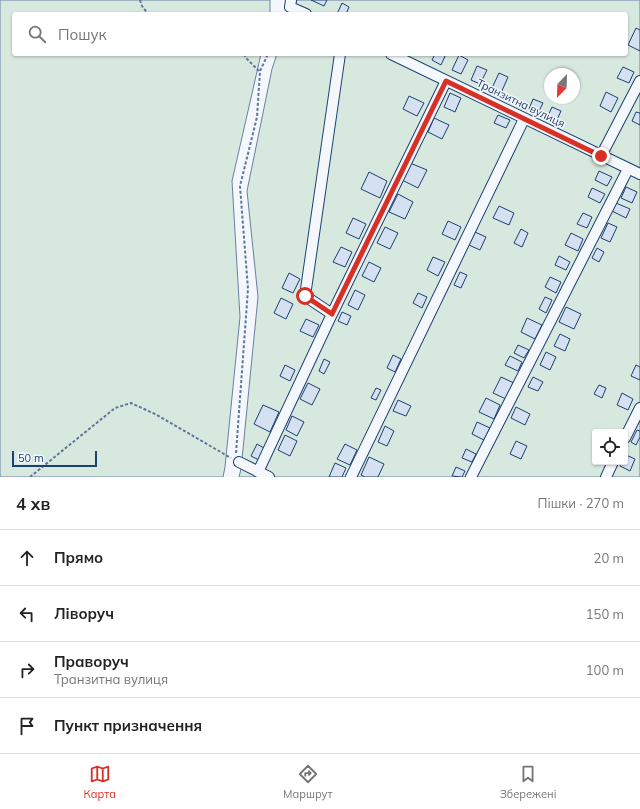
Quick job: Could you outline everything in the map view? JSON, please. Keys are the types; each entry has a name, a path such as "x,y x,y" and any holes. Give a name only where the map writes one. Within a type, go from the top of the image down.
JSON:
{"street":[{"path":"291,3 303,12"},
{"path":"332,314 305,296 340,56"},
{"name":"Транзитна вулиця","path":"395,56 640,174"},
{"path":"258,472 332,314 446,81"},
{"path":"601,156 640,81"},
{"path":"351,477 524,119"},
{"path":"471,477 628,168"},
{"path":"628,432 640,408"},
{"path":"239,462 269,477"},
{"path":"606,477 612,465"}],"path":[{"path":"140,0 146,12"},
{"path":"245,56 260,71"},
{"path":"239,462 236,451 248,289 240,186 257,117 260,71 267,56"},
{"path":"30,477 115,408 131,403 155,414 239,462"}],"shaded area":[{"path":"0,0 270,0 270,12 12,12 12,56 261,56 232,181 240,317 223,477 0,477"},
{"path":"297,0 640,0 640,477 239,477 258,297 247,191 272,69 276,56 628,56 628,12 293,12"}],"building":[{"path":"311,0 327,0 324,6"},
{"path":"342,3 349,7 347,12 338,12"},
{"path":"636,28 640,30 640,51 628,45"},
{"path":"434,56 445,56 441,65 432,60"},
{"path":"459,56 468,60 461,74 452,70"},
{"path":"477,66 487,70 480,84 471,80"},
{"path":"623,67 634,72 629,83 617,78"},
{"path":"499,73 508,77 501,93 492,88"},
{"path":"606,92 618,98 611,112 600,106"},
{"path":"450,93 461,98 455,112 444,107"},
{"path":"409,96 424,103 417,116 403,109"},
{"path":"533,99 543,103 538,113 529,109"},
{"path":"552,107 561,111 556,122 547,118"},
{"path":"636,112 640,113 640,125 632,121"},
{"path":"498,115 510,120 506,128 494,123"},
{"path":"434,118 449,125 442,139 428,132"},
{"path":"410,163 427,170 418,188 402,180"},
{"path":"599,171 612,177 607,186 595,180"},
{"path":"369,172 387,181 380,198 361,189"},
{"path":"626,187 637,192 632,203 621,198"},
{"path":"592,188 605,194 600,203 588,197"},
{"path":"398,194 413,202 405,219 389,212"},
{"path":"616,203 630,209 626,218 612,211"},
{"path":"499,206 514,213 509,225 493,218"},
{"path":"583,213 592,217 587,228 577,224"},
{"path":"353,218 366,224 359,239 346,233"},
{"path":"448,221 461,227 455,240 442,234"},
{"path":"608,223 617,227 610,242 601,238"},
{"path":"385,227 398,233 390,249 377,243"},
{"path":"521,229 528,233 522,247 514,243"},
{"path":"475,232 486,237 480,250 469,245"},
{"path":"571,233 583,239 578,251 565,245"},
{"path":"341,247 352,252 345,267 333,262"},
{"path":"597,248 604,252 599,262 592,258"},
{"path":"559,256 570,262 566,270 555,265"},
{"path":"433,257 445,262 438,276 427,270"},
{"path":"369,262 381,268 374,282 362,276"},
{"path":"460,272 467,275 461,288 454,285"},
{"path":"289,273 300,279 293,293 282,288"},
{"path":"550,277 561,282 556,293 545,287"},
{"path":"355,290 365,295 358,310 348,305"},
{"path":"418,293 427,297 422,308 413,303"},
{"path":"545,297 552,300 546,313 539,309"},
{"path":"281,298 293,304 286,319 274,313"},
{"path":"566,307 581,314 574,329 559,322"},
{"path":"342,312 351,316 347,325 338,321"},
{"path":"527,318 542,325 535,339 521,332"},
{"path":"306,319 319,325 313,337 300,331"},
{"path":"560,334 570,339 565,351 554,346"},
{"path":"518,345 529,350 524,358 514,353"},
{"path":"546,352 556,357 550,370 540,365"},
{"path":"393,355 401,359 395,372 387,368"},
{"path":"510,356 522,362 518,371 505,365"},
{"path":"324,359 330,362 324,374 319,371"},
{"path":"285,365 295,370 290,381 280,376"},
{"path":"636,365 640,367 640,380 631,376"},
{"path":"501,377 514,383 506,399 493,393"},
{"path":"533,377 543,382 538,391 528,387"},
{"path":"308,383 320,389 312,405 300,399"},
{"path":"599,385 606,388 602,398 594,394"},
{"path":"376,388 381,390 376,400 371,398"},
{"path":"622,393 633,399 628,410 617,405"},
{"path":"486,398 500,405 494,419 479,412"},
{"path":"398,400 411,406 406,416 393,411"},
{"path":"263,405 279,412 270,432 254,424"},
{"path":"516,407 530,414 525,425 511,418"},
{"path":"292,416 304,422 297,436 286,430"},
{"path":"477,422 490,428 484,440 472,434"},
{"path":"385,426 394,431 387,446 378,442"},
{"path":"637,430 640,431 640,437 636,445 631,442"},
{"path":"285,435 297,441 290,456 278,450"},
{"path":"516,441 527,446 521,459 510,454"},
{"path":"257,444 264,448 259,460 251,456"},
{"path":"345,444 357,450 350,465 337,459"},
{"path":"466,449 476,454 472,462 462,458"},
{"path":"628,456 635,459 630,471 620,466 628,465"},
{"path":"369,457 384,464 378,477 365,477 361,475"},
{"path":"335,463 346,468 342,477 329,477"},
{"path":"456,467 465,471 462,477 452,476"}],"route":[{"path":"305,296 332,314 446,81 601,156"}]}
